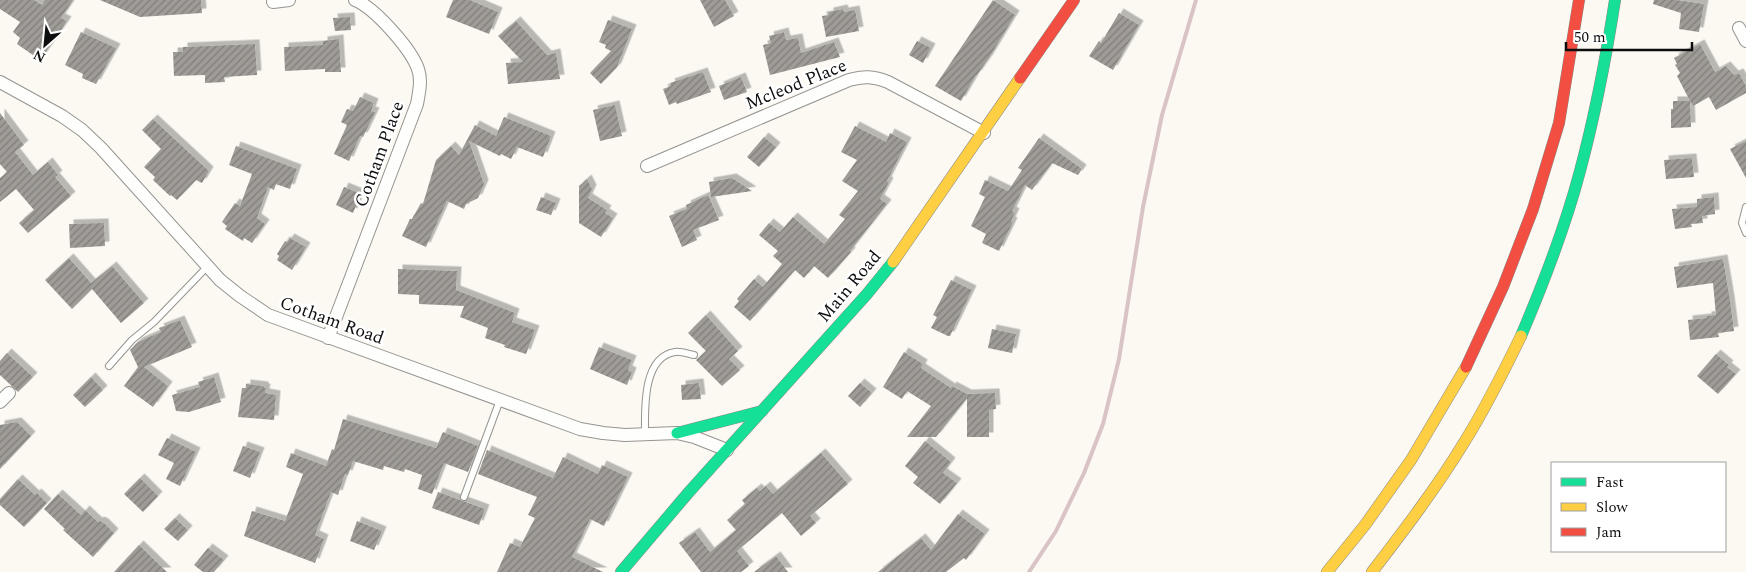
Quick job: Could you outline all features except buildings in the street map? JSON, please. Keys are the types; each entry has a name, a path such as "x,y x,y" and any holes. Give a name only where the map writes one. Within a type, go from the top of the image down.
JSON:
{"main road":[{"name":"Main Road","path":"620,572 888,268 984,133 1074,0"},
{"path":"1327,572 1365,525 1411,460 1467,366 1503,287 1533,208 1559,123 1579,0"},
{"path":"1372,572 1424,504 1466,439 1510,359 1534,306 1558,242 1594,120 1615,0"},
{"path":"1559,123 1566,9"},
{"path":"677,433 762,411"}],"street":[{"path":"273,2 289,0"},
{"name":"Cotham Place","path":"328,338 417,104 420,88 419,71 411,54 379,17 355,0"},
{"path":"1739,28 1746,40"},
{"name":"Mcleod Place","path":"647,166 849,80 863,76 876,77 888,82 984,133"},
{"name":"Cotham Road","path":"0,82 62,116 82,130 101,148 220,280 268,315 580,429 603,434 677,433 694,437 727,450"}],"lane":[{"path":"1746,207 1742,223 1746,233"},
{"path":"109,366 132,340 154,322 208,266"},
{"path":"645,434 645,400 652,372 660,360 668,354 676,351 694,355"},
{"path":"464,497 500,400"}],"railway":[{"path":"1029,572 1056,531 1084,473 1103,424 1119,359 1143,207 1162,115 1196,0"}],"traffic: fast":[{"path":"1521,336 1554,255 1574,192 1595,108 1615,0"},
{"path":"621,572 689,492 867,294 893,262"},
{"path":"677,433 762,411"}],"traffic: slow":[{"path":"893,262 1020,78"},
{"path":"1372,572 1420,508 1473,428 1521,336"},
{"path":"1327,572 1365,525 1411,460 1466,367"}],"traffic: jam":[{"path":"1020,78 1074,0"},
{"path":"1466,367 1503,287 1533,209 1559,123 1579,0"}]}
